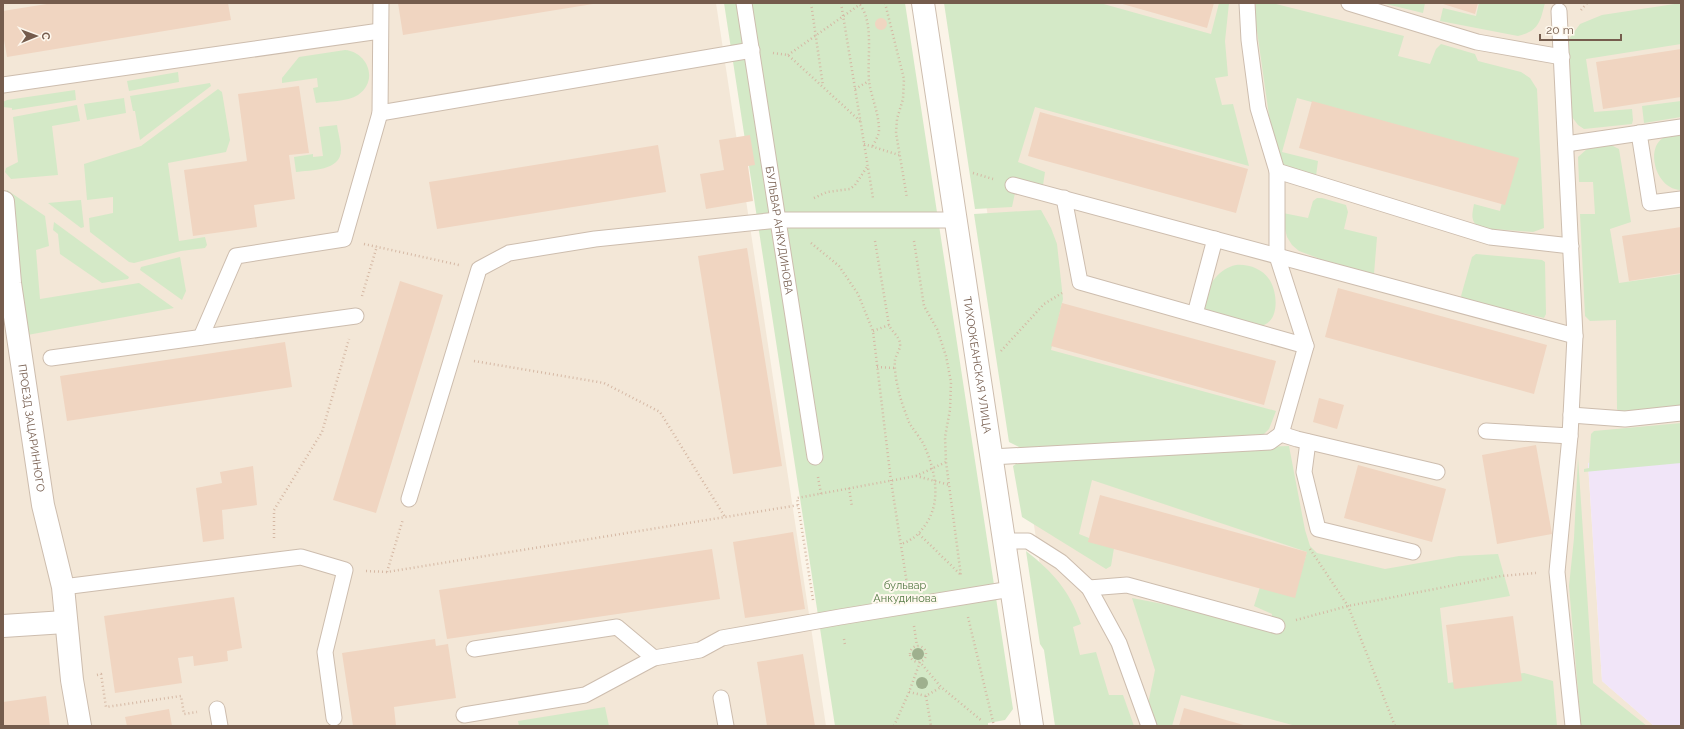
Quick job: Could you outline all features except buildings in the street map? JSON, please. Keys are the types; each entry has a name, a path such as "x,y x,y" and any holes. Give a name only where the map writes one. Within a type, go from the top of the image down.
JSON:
{"street":[{"name":"ТИХООКЕАНСКАЯ УЛИЦА","path":"923,3 1032,726"},
{"name":"ПРОЕЗД ЗАЦАРИННОГО","path":"3,202 10,283 43,505 63,588 65,622 72,680 80,726"},
{"path":"3,626 65,622"}],"lane":[{"path":"201,337 236,256 344,239 380,113 381,3"},
{"name":"БУЛЬВАР АНКУДИНОВА","path":"744,3 815,457"},
{"path":"991,457 1270,442 1281,434 1306,346 1277,256 1277,171 1258,108 1249,40 1247,3"},
{"path":"1349,3 1477,42 1562,57"},
{"path":"1559,12 1575,336 1570,436 1557,572 1573,726"},
{"path":"3,85 380,31"},
{"path":"380,113 752,50"},
{"path":"1566,144 1681,127"},
{"path":"1640,133 1650,203 1681,199"},
{"path":"1277,171 1490,238 1571,246"},
{"path":"1013,185 1575,336"},
{"path":"1064,198 1080,282 1306,346"},
{"path":"409,499 479,269 509,253 571,243 778,220 956,220"},
{"path":"1195,314 1215,239"},
{"path":"51,358 356,316"},
{"path":"1571,415 1625,419 1681,413"},
{"path":"1486,431 1570,436"},
{"path":"1281,434 1308,442 1437,472"},
{"path":"1308,442 1304,472 1318,529 1413,552"},
{"path":"1004,541 1028,541 1061,562 1089,588 1119,643 1149,726"},
{"path":"63,588 301,557 346,570 325,652 334,718"},
{"path":"1089,588 1127,586 1277,626"},
{"path":"464,715 586,695 654,658 700,650 722,638 1011,589"},
{"path":"474,649 617,628 654,658"},
{"path":"721,698 726,726"},
{"path":"217,709 220,726"}],"path":[{"path":"812,3 823,87"},
{"path":"841,3 873,202"},
{"path":"885,3 904,79 903,99 897,119 896,132 908,201"},
{"path":"860,121 788,55 861,4 865,11 868,25 869,82 879,119 879,132 872,147"},
{"path":"855,89 869,82"},
{"path":"864,144 900,155"},
{"path":"811,199 827,192 850,189 855,185 867,167"},
{"path":"344,239 479,269"},
{"path":"914,239 924,306 940,336 951,382 950,410 945,437 946,462 962,580"},
{"path":"874,240 888,325 898,338 900,344 895,359 902,403 910,422 923,444 935,480 935,500 929,518 919,534 910,541 901,544"},
{"path":"810,241 839,266 858,294 872,331 891,481 908,591"},
{"path":"273,561 274,510 322,432 377,246"},
{"path":"999,353 1044,304 1080,282"},
{"path":"872,331 888,325"},
{"path":"452,357 604,383 660,412 725,517"},
{"path":"877,367 896,368"},
{"path":"816,621 798,498 916,476 946,462"},
{"path":"916,476 950,485"},
{"path":"849,488 852,506"},
{"path":"387,572 409,499"},
{"path":"346,570 387,572 798,505"},
{"path":"919,534 961,576"},
{"path":"1306,543 1348,606 1395,726"},
{"path":"1277,626 1348,606 1501,576 1557,572"},
{"path":"967,616 994,726"},
{"path":"913,624 917,646"},
{"path":"917,646 912,650 910,656 914,661 920,662 940,687 982,721"},
{"path":"894,726 920,662 925,659 926,653 923,648 917,646"},
{"path":"101,674 106,707 182,696 184,714"},
{"path":"909,692 926,696 940,687"},
{"path":"926,696 931,726"}],"shaded area":[{"path":"3,3 716,3 826,726 3,726"},
{"path":"956,3 1681,3 1681,451 1588,463 1602,681 1654,726 1064,726"},
{"path":"1681,451 1681,726 1654,726 1602,681 1588,463"}],"green space":[{"name":"бульвар Анкудинова","path":"724,3 905,3 1013,709 1005,720 988,723 988,726 835,726"},
{"path":"944,3 1100,3 1211,34 1219,3 1229,3 1225,41 1228,76 1215,78 1222,105 1233,104 1249,166 1035,107 1018,162 1045,172 1043,185 1018,179 1012,207 975,209"},
{"path":"1256,3 1272,3 1404,36 1398,56 1430,64 1436,49 1441,44 1475,54 1478,61 1521,72 1530,78 1537,89 1544,228 1533,232 1480,228 1473,220 1472,215 1474,204 1500,211 1512,157 1297,98 1282,152 1318,161 1316,176 1276,165 1255,17"},
{"path":"1382,3 1425,3 1423,13"},
{"path":"1479,3 1545,3 1538,25 1525,34 1518,36 1440,21 1443,8 1476,16"},
{"path":"1681,3 1681,44 1586,59 1594,112 1632,109 1632,124 1584,129 1578,125 1572,117 1567,46 1569,39 1580,24 1602,15"},
{"path":"345,50 360,56 365,61 368,68 368,82 358,95 343,100 316,103 313,88 318,87 317,78 282,83 282,78 299,57"},
{"path":"178,72 179,82 129,91 127,81"},
{"path":"210,83 211,86 140,140 135,111 133,111 130,96"},
{"path":"218,89 222,92 230,140 226,152 168,163 179,241 205,237 207,245 205,248 181,251 134,263 129,262 90,232 89,218 113,213 113,197 87,200 84,164 141,146"},
{"path":"75,90 76,100 12,110 12,108 3,107 3,102 7,100"},
{"path":"124,98 126,113 87,120 84,104"},
{"path":"1681,101 1681,117 1644,123 1642,106"},
{"path":"77,105 80,121 52,126 58,175 11,179 5,172 6,168 18,162 13,117"},
{"path":"337,125 341,150 340,157 336,162 331,166 317,170 296,172 294,157 313,154 313,157 323,156 319,127"},
{"path":"1681,133 1681,190 1672,188 1665,183 1656,168 1654,159 1658,143 1663,138 1669,135"},
{"path":"1611,145 1619,149 1631,222 1610,229 1619,283 1681,274 1681,406 1619,412 1617,409 1616,320 1590,321 1585,316 1580,214 1595,214 1593,182 1579,182 1578,157 1587,149"},
{"path":"7,190 45,216 49,246 36,250 40,299 139,283 174,308 22,336 19,271"},
{"path":"1317,198 1346,205 1348,212 1344,229 1377,237 1374,274 1339,266 1299,251 1292,245 1287,237 1282,217 1283,213 1308,218 1313,201"},
{"path":"81,200 84,227 81,228 48,203"},
{"path":"1041,210 1051,228 1057,244 1063,299 1051,350 1276,411 1269,429 1264,434 1028,449 1021,448 1009,442 974,214"},
{"path":"54,222 129,277 128,279 102,283 60,254 58,234 53,230"},
{"path":"1476,254 1542,260 1545,262 1546,314 1544,318 1463,299 1461,296 1472,257"},
{"path":"180,257 186,291 182,300 140,270 141,267"},
{"path":"1236,265 1250,266 1263,272 1272,285 1276,306 1272,319 1261,326 1204,311 1202,298 1212,282 1224,270"},
{"path":"1681,423 1681,463 1584,472 1584,469 1589,468 1591,434 1594,431"},
{"path":"1289,446 1305,530 1310,546 1317,553 1385,569 1459,556 1498,554 1510,596 1440,608 1448,683 1524,673 1553,681 1557,726 1296,726 1181,695 1172,726 1152,726 1147,709 1155,670 1132,598 1271,625 1272,614 1254,606 1260,587 1294,596 1307,552 1092,480 1079,534 1114,548 1111,566 1106,569 1022,517 1013,466 1023,459 1030,457"},
{"path":"1578,457 1593,683 1647,726 1581,726 1569,586 1574,538"},
{"path":"1026,551 1060,583 1066,592 1077,612 1081,624 1073,627 1080,655 1096,652 1109,695 1123,695 1134,726 1055,726 1044,650 1040,644"},
{"path":"605,707 609,726 519,726 518,721"}]}
